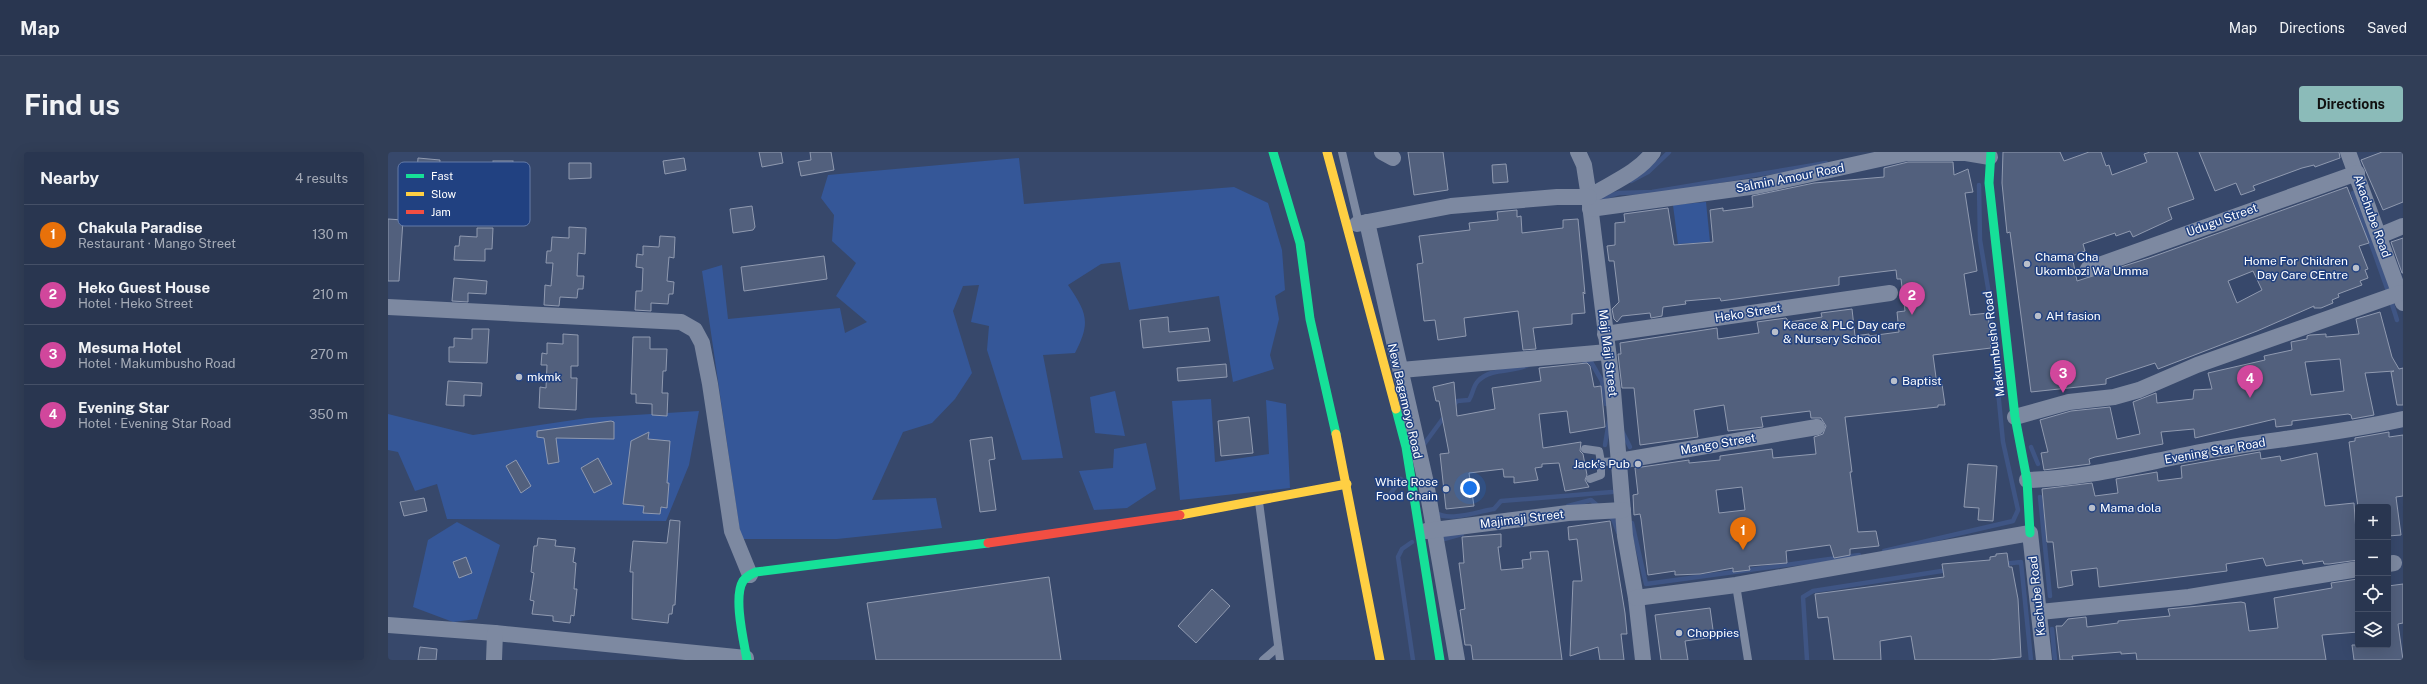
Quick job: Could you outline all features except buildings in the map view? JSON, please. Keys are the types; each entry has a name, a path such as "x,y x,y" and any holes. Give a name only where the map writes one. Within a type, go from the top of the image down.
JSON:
{"main road":[{"path":"1273,152 1300,243 1310,319 1347,484 1380,660"},
{"name":"New Bagamoyo Road","path":"1327,152 1358,224 1406,447 1428,530 1440,660"},
{"name":"Makumbusho Road","path":"1990,154 1989,183 2015,417 2027,480 2030,533"},
{"path":"747,659 741,612 741,585 750,575 756,572 944,549 1259,502 1347,484"}],"street":[{"name":"Maji Maji Street","path":"1578,152 1584,165 1590,203 1608,352 1625,536 1636,598 1643,660"},
{"path":"1590,203 1647,161 1653,152"},
{"name":"Akachube Road","path":"2348,152 2401,298"},
{"name":"Salmin Amour Road","path":"1358,224 1451,206 1550,198 1590,203 1757,186 1906,153 1990,154"},
{"name":"Udugu Street","path":"2088,268 2356,173"},
{"path":"1358,224 1401,370 1428,530 1457,660"},
{"path":"2379,236 2403,226"},
{"name":"Heko Street","path":"1605,334 1890,293"},
{"path":"2015,417 2069,402 2114,397 2140,390 2197,365 2401,298"},
{"path":"388,307 681,322 695,330 702,343 710,384 732,531 750,575"},
{"path":"1401,370 1608,352"},
{"name":"Evening Star Road","path":"2027,480 2056,479 2091,474 2200,452 2351,430 2403,419"},
{"name":"Mango Street","path":"1619,461 1817,427"},
{"name":"Majimaji Street","path":"1428,530 1568,513 1623,510"},
{"path":"1636,598 1736,585 2030,533"},
{"name":"Kachube Road","path":"2030,533 2040,612 2044,660"},
{"path":"2040,612 2189,596 2355,569"},
{"path":"388,625 495,633 747,659"},
{"path":"494,660 495,633"}],"lane":[{"path":"1342,152 1358,224"},
{"path":"1585,449 1599,451 1601,462 1600,476 1590,479"},
{"path":"1601,462 1619,461"},
{"path":"1259,502 1280,660"},
{"path":"1736,585 1748,660"},
{"path":"1263,660 1278,647"}],"shaded area":[{"path":"1019,158 1024,204 1234,187 1268,203 1282,250 1285,290 1275,296 1279,319 1270,355 1274,369 1233,382 1219,296 1129,310 1120,262 1101,264 1068,285 1079,303 1085,318 1083,333 1075,353 1043,355 1063,458 1022,460 987,350 989,326 971,322 979,285 963,286 953,311 972,373 955,399 932,423 903,432 872,500 936,498 942,528 837,539 741,539 702,271 722,265 728,319 840,308 845,333 867,322 836,296 856,263 832,241 834,215 821,198 828,175"},
{"path":"1706,202 1710,242 1678,244 1673,205"},
{"path":"1115,391 1125,436 1095,433 1090,397"},
{"path":"1211,399 1215,462 1269,454 1266,400 1286,404 1290,488 1180,500 1172,401"},
{"path":"699,411 689,465 666,521 447,519 437,484 415,491 398,452 388,450 388,414 473,435 587,418"},
{"path":"1146,443 1156,489 1127,508 1094,510 1079,471 1113,468 1114,449"},
{"path":"457,522 500,545 477,619 453,622 413,607 428,540"}],"waterway":[{"path":"1631,181 1648,172 1669,152"},
{"path":"1601,198 1619,193 1652,192 1826,163"},
{"path":"1884,551 2013,521 2018,510 2003,442 1988,288 1980,240 1979,185"},
{"path":"2353,193 2388,291"},
{"path":"2391,301 2397,320"},
{"path":"1584,361 1591,362 1602,381 1606,404"},
{"path":"1453,406 1457,401 1469,400 1476,383 1484,377 1496,372 1516,369 1528,365"},
{"path":"1422,447 1447,413"},
{"path":"1605,445 1609,421"},
{"path":"1622,431 1630,447"},
{"path":"2031,447 2038,464"},
{"path":"1391,493 1401,479 1405,482"},
{"path":"1436,513 1457,516 1494,509 1501,501 1612,492"},
{"path":"2040,497 2050,596"},
{"path":"1568,506 1591,500 1599,507"},
{"path":"1608,515 1613,519 1618,532"},
{"path":"1632,523 1646,584 1859,555"},
{"path":"1444,539 1462,534"},
{"path":"1412,542 1402,549 1398,557 1413,660"},
{"path":"2003,564 2021,562 2031,660"},
{"path":"1807,660 1803,597 1813,591 1948,570"},
{"path":"2052,629 2055,660"}],"traffic: fast":[{"path":"1273,152 1300,243 1310,319 1336,434"},
{"path":"1991,152 1989,183 2015,417 2027,480 2030,533"},
{"path":"1396,409 1406,447 1440,660"},
{"path":"747,660 740,620 740,588 743,581 756,572 988,543"}],"traffic: slow":[{"path":"1327,152 1396,409"},
{"path":"1336,434 1380,660"},
{"path":"1180,515 1347,484"}],"traffic: jam":[{"path":"988,543 1180,515"}],"place":[{"name":"Chama Cha Ukombozi Wa Umma","path":"2027,264"},
{"name":"Home For Children Day Care CEntre","path":"2356,268"},
{"name":"Heko Guest House","path":"1912,315"},
{"name":"AH fasion","path":"2038,316"},
{"name":"Keace & PLC Day care & Nursery School","path":"1775,332"},
{"name":"mkmk","path":"519,377"},
{"name":"Baptist","path":"1894,381"},
{"name":"Mesuma Hotel","path":"2063,393"},
{"name":"Evening Star","path":"2250,398"},
{"name":"Jack's Pub","path":"1638,464"},
{"name":"White Rose Food Chain","path":"1446,489"},
{"name":"Mama dola","path":"2092,508"},
{"name":"Chakula Paradise","path":"1743,550"},
{"name":"Choppies","path":"1679,633"}]}
